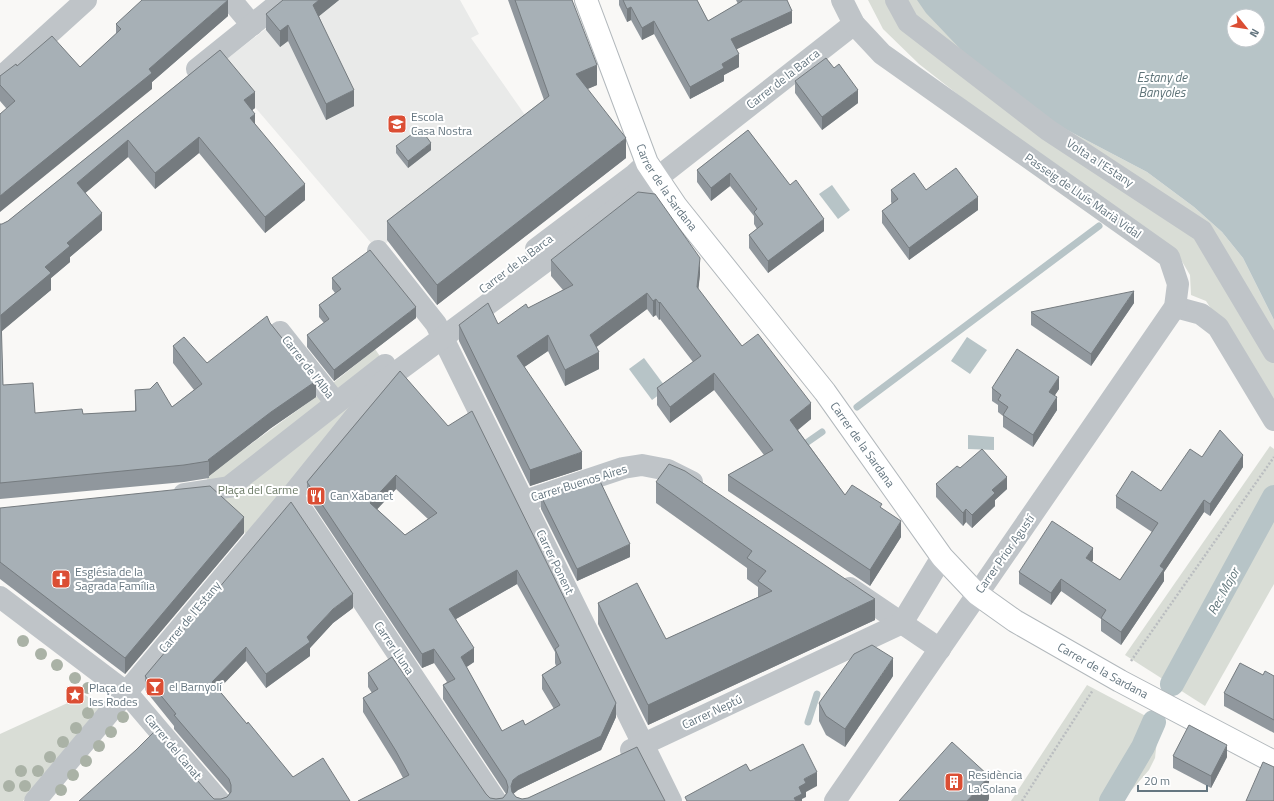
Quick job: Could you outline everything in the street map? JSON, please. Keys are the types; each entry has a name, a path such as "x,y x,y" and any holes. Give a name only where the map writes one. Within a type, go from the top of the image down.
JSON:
{"street":[{"path":"0,78 86,0"},
{"path":"231,0 252,25"},
{"path":"184,79 283,0"},
{"name":"Carrer de la Sardana","path":"586,0 652,170 676,206 825,392 942,557 977,594 1015,621 1120,681 1274,762"},
{"name":"Passeig de Lluís Marià Vidal","path":"842,0 854,24 882,54 1169,257 1178,284 1175,307"},
{"name":"Volta a l'Estany","path":"896,0 908,22 1048,130 1202,231 1274,352"},
{"name":"Carrer de la Barca","path":"439,330 643,189 652,170 854,24"},
{"name":"Carrer Ponent","path":"378,250 439,330 525,501 671,801"},
{"path":"1175,307 1201,314 1218,328 1274,420"},
{"name":"Carrer Prior Agustí","path":"835,801 1175,307"},
{"path":"163,496 229,487 386,365 439,330"},
{"path":"292,495 383,382 439,330"},
{"name":"Carrer de l'Alba","path":"280,332 336,403"},
{"name":"Carrer Buenos Aires","path":"525,501 623,468 642,465 668,470 691,481 710,495"},
{"name":"Carrer de l'Estany","path":"127,693 292,495"},
{"name":"Carrer Lluna","path":"292,495 496,801"},
{"path":"902,623 942,557"},
{"path":"835,578 940,649"},
{"path":"0,597 127,693 35,801"},
{"name":"Carrer Neptú","path":"616,757 902,623"},
{"name":"Carrer del Canat","path":"127,693 219,801"}],"path":[{"path":"1022,801 1097,685 1111,694 1131,661 1274,457"}],"shaded area":[{"name":"Escola Casa Nostra","path":"303,0 460,0 479,34 471,38 525,115 525,134 574,199 529,234 399,231 378,251 219,65"}],"green space":[{"path":"868,0 941,0 1067,130 1147,172 1194,207 1222,232 1243,258 1274,320 1274,405 1206,301 1191,295 1190,275 1177,253 970,104 919,64 883,29"},
{"name":"Plaça del Carme","path":"375,349 386,365 332,465 262,547 221,513 208,491 207,476 317,396"},
{"path":"1270,446 1274,449 1274,584 1205,706 1125,655"},
{"path":"1087,685 1159,723 1155,758 1149,770 1122,801 1011,801"},
{"path":"85,695 103,707 23,801 0,801 0,734"}],"water":[{"name":"Estany de Banyoles","path":"917,0 1274,0 1274,320 1243,258 1222,232 1194,207 1147,172 1067,130 1022,103 966,55 926,13"},
{"path":"832,185 850,210 838,219 819,194"},
{"path":"967,337 987,350 970,374 951,361"},
{"path":"644,358 667,389 652,400 629,369"},
{"path":"968,435 994,437 994,450 968,449"}],"building":[{"path":"142,0 228,0 149,69 152,73 0,196 0,114 15,101 0,85 0,76 16,64 17,66 52,36 80,67 121,29 116,24"},
{"path":"283,0 319,0 313,5 354,90 326,104 288,25 280,31 266,14"},
{"path":"515,0 572,0 597,65 576,74 626,138 437,285 387,221 549,96"},
{"path":"623,0 697,0 708,21 742,0 787,0 792,11 731,39 739,54 722,64 724,68 690,87 654,21 642,28 631,7 627,9"},
{"path":"220,50 255,92 244,100 255,114 250,118 305,184 265,217 199,137 155,173 128,140 77,183 102,213 67,243 70,246 45,267 51,273 1,315 3,385 33,383 35,413 82,409 83,414 136,411 135,390 150,389 157,382 172,407 202,384 173,346 184,337 207,363 267,316 270,323 316,381 271,412 208,460 209,461 184,465 0,483 0,224 8,221"},
{"path":"826,58 834,68 839,64 858,90 822,117 795,81"},
{"path":"420,128 431,143 408,161 396,146"},
{"path":"748,130 790,185 796,180 824,219 768,261 749,235 763,224 754,212 757,209 730,173 711,188 697,170"},
{"path":"956,168 978,197 909,248 882,211 898,199 891,190 914,173 926,190"},
{"path":"638,192 655,194 700,258 697,287 742,346 758,334 811,403 790,420 845,495 852,485 882,504 880,507 901,521 870,570 728,475 773,450 714,373 670,407 657,388 701,356 660,302 659,303 656,299 653,301 647,293 590,335 599,352 565,370 548,335 517,356 582,452 530,470 459,325 488,303 498,324 526,304 528,308 573,285 551,260"},
{"path":"370,250 416,307 334,370 307,335 329,319 319,305 341,289 332,278"},
{"path":"1134,291 1091,354 1031,312"},
{"path":"1017,349 1059,377 1049,392 1057,397 1033,435 1003,415 1008,407 998,400 1001,395 992,388"},
{"path":"400,371 448,426 472,411 616,703 601,736 518,776 513,780 511,786 512,792 516,797 522,799 528,798 637,747 665,801 358,801 409,775 363,698 378,689 368,673 392,657 486,794 490,798 503,798 507,793 508,787 506,780 443,685 455,679 434,649 422,654 307,482","holes":["396,475 437,513 405,535 370,503","517,570 559,646 555,649 561,663 542,675 560,705 525,725 523,720 502,731 461,657 474,648 449,609"]},
{"path":"1220,430 1243,455 1210,504 1204,500 1160,566 1164,569 1121,632 1101,618 1106,610 1061,579 1051,593 1019,572 1052,521 1093,548 1086,558 1120,580 1158,523 1116,496 1132,471 1161,491 1190,449 1202,457"},
{"path":"982,449 1007,477 992,490 995,493 972,515 966,509 963,513 936,484 957,466 960,468"},
{"path":"669,464 685,471 875,599 648,705 598,603 637,583 666,639 772,591 758,581 766,571 747,558 752,551 656,482"},
{"path":"598,477 630,544 577,569 541,496"},
{"path":"210,486 244,517 125,658 0,562 0,508"},
{"path":"291,502 353,594 333,609 307,637 310,642 266,674 246,647 212,682 247,724 248,722 293,777 323,758 350,801 79,801 155,731 214,799 227,797 231,792 229,779 174,715 176,714 145,676"},
{"path":"872,645 893,658 845,729 826,716 819,703 854,654"},
{"path":"1240,663 1263,675 1265,671 1274,676 1274,720 1224,693"},
{"path":"1189,725 1227,745 1211,776 1173,756"},
{"path":"952,742 989,776 967,801 899,801"},
{"path":"803,744 817,772 804,779 806,783 799,787 802,794 794,798 796,801 687,801 685,797 746,764 750,771"},
{"path":"1263,762 1274,767 1274,801 1246,801"}],"waterway":[{"path":"857,407 1099,226"},
{"path":"799,448 822,432"},
{"name":"Rec Major","path":"1172,684 1274,497"},
{"path":"808,722 817,694"},
{"name":"Rec Major","path":"1111,801 1143,747 1154,722"}],"place":[{"name":"Escola Casa Nostra","path":"397,124"},
{"name":"Can Xabanet","path":"316,496"},
{"name":"Església de la Sagrada Família","path":"61,579"},
{"name":"el Barnyolí","path":"155,687"},
{"name":"Plaça de les Rodes","path":"75,695"},
{"name":"Residència La Solana","path":"954,782"}]}
